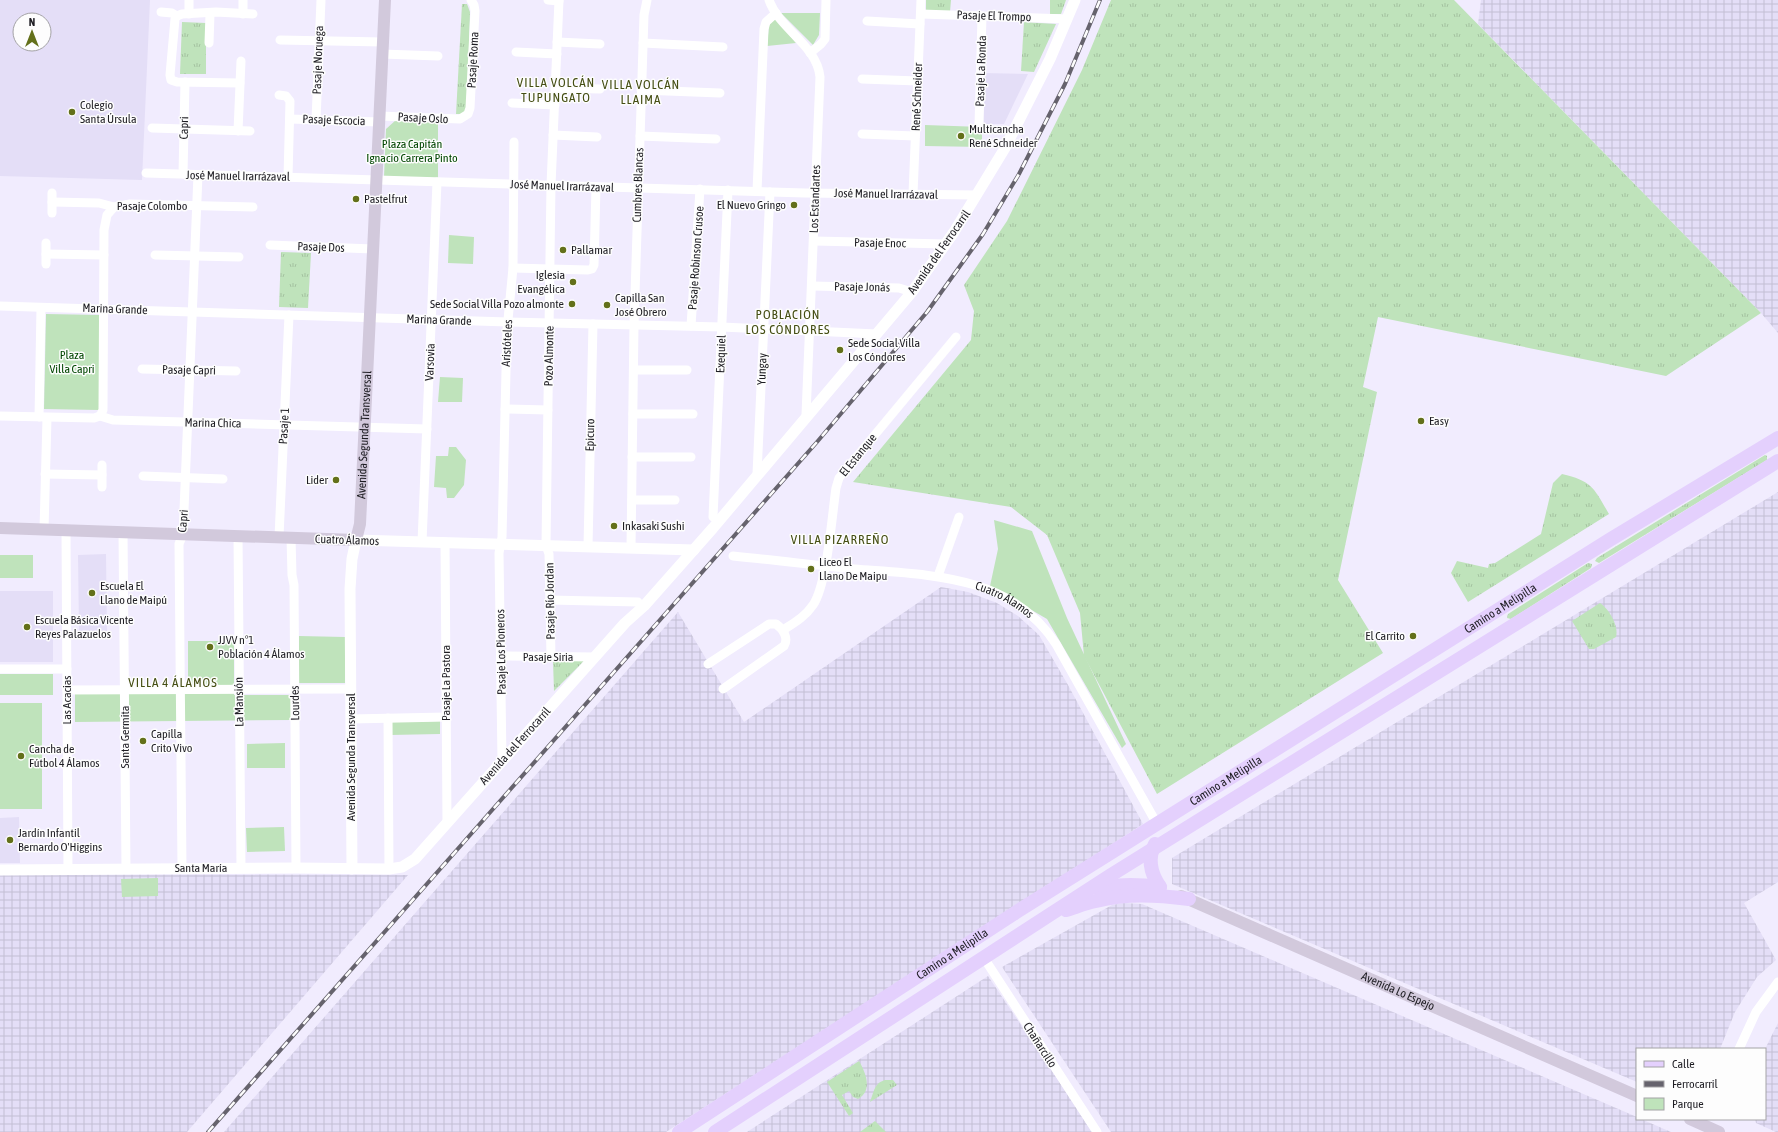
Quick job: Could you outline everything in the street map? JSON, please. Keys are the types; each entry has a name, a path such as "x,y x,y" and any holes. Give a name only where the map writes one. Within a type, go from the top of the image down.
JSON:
{"main road":[{"name":"Avenida Segunda Transversal","path":"356,540 360,524 385,0"},
{"path":"1772,441 1778,461"},
{"name":"Camino a Melipilla","path":"679,1132 1018,911 1234,777 1494,612 1772,441"},
{"name":"Camino a Melipilla","path":"715,1132 1089,889 1778,461"},
{"name":"Cuatro Álamos","path":"0,528 356,540"},
{"path":"1494,612 1495,621 1505,630"},
{"path":"1234,777 1235,786 1244,794"},
{"path":"1018,911 1058,897 1089,889 1119,885 1160,887 1152,871 1151,860 1173,814"},
{"path":"1156,847 1159,870 1165,882 1175,893"},
{"name":"Avenida Lo Espejo","path":"1160,887 1636,1096"},
{"path":"1052,913 1096,900 1129,895 1155,895 1189,899"},
{"path":"1694,1120 1708,1123 1720,1132"}],"street":[{"path":"189,0 189,14"},
{"path":"243,0 243,14"},
{"name":"Pasaje Noruega","path":"316,120 321,0"},
{"path":"548,0 559,0"},
{"name":"Pozo Almonte","path":"546,545 551,185 559,0"},
{"name":"Cumbres Blancas","path":"631,547 634,325 638,188 644,10 647,0"},
{"name":"Los Estandartes","path":"769,0 776,13 816,62 820,77 806,415"},
{"path":"810,53 822,44 824,39 826,0"},
{"name":"René Schneider","path":"913,194 921,0"},
{"name":"Avenida del Ferrocarril","path":"625,623 638,602 739,498 806,415 912,292 946,244 977,195 1026,109 1075,0"},
{"name":"Pasaje Roma","path":"466,117 470,108 475,11 472,1"},
{"path":"161,12 172,13 177,16"},
{"path":"177,16 180,14 210,14 216,12 253,14"},
{"path":"757,191 764,28 766,22 776,13"},
{"path":"209,43 210,14"},
{"name":"Pasaje El Trompo","path":"921,14 1067,19"},
{"path":"177,16 170,77 175,82 240,83"},
{"name":"Pasaje La Ronda","path":"979,125 982,16"},
{"path":"867,21 920,24"},
{"path":"280,40 319,40 438,56"},
{"path":"557,42 600,44"},
{"path":"643,44 723,47"},
{"path":"516,52 557,54"},
{"path":"238,131 241,61"},
{"path":"862,79 918,81"},
{"name":"Capri","path":"183,174 185,82"},
{"path":"556,88 600,89"},
{"path":"641,90 720,93"},
{"name":"Pasaje Escocia","path":"279,96 286,96 290,99 288,177"},
{"path":"512,103 555,105"},
{"name":"Pasaje Oslo","path":"379,119 456,119 466,117"},
{"name":"Pasaje Escocia","path":"290,119 379,119"},
{"path":"152,128 250,131"},
{"path":"862,134 915,136"},
{"path":"553,135 597,137"},
{"path":"640,136 716,139"},
{"name":"Aristóteles","path":"501,544 508,322 513,268 515,193 513,184 514,142"},
{"name":"José Manuel Irarrázaval","path":"146,173 770,192 977,195"},
{"name":"Capri","path":"182,868 179,544 183,534 186,478 198,174"},
{"name":"Varsovia","path":"422,542 437,182"},
{"path":"513,268 592,269 594,265 596,187"},
{"name":"Pasaje Robinson Crusoe","path":"692,326 700,190"},
{"name":"Exequiel","path":"714,517 728,190"},
{"name":"Yungay","path":"757,474 770,192"},
{"name":"Pasaje Colombo","path":"52,213 52,198 99,203 114,207 130,204 253,207"},
{"path":"100,416 103,410 104,255 106,220 109,211 114,207"},
{"name":"Pasaje Enoc","path":"814,241 946,244"},
{"path":"46,243 46,264"},
{"name":"Pasaje Dos","path":"270,245 373,249"},
{"path":"46,254 104,255"},
{"path":"155,255 239,257"},
{"name":"Pasaje Jonás","path":"812,286 899,288 912,292"},
{"name":"Marina Grande","path":"0,306 432,320 692,326 877,334"},
{"path":"41,308 45,474 44,530"},
{"name":"Pasaje 1","path":"285,538 284,425 289,315"},
{"name":"Epicuro","path":"588,546 593,324"},
{"name":"El Estanque","path":"782,630 803,618 814,604 819,594 825,566 836,488 839,478 956,337"},
{"name":"Pasaje Capri","path":"142,370 236,371"},
{"path":"634,370 688,370"},
{"path":"505,409 548,410"},
{"path":"633,414 693,414"},
{"name":"Marina Chica","path":"0,416 43,418 94,418 100,416 113,420 188,423 365,426 427,429"},
{"path":"632,457 691,457"},
{"path":"102,465 102,487"},
{"path":"45,474 102,475"},
{"name":"Avenida del Ferrocarril","path":"402,867 415,860 594,657 625,623 644,606 714,517 743,485 757,474"},
{"path":"143,476 223,479"},
{"path":"632,500 675,500"},
{"path":"938,576 959,517"},
{"name":"Las Acacias","path":"66,531 68,869"},
{"name":"Santa Germita","path":"123,532 126,869"},
{"name":"La Mansión","path":"238,536 241,868"},
{"name":"Lourdes","path":"285,538 294,584 296,868"},
{"name":"Cuatro Álamos","path":"356,540 690,549"},
{"name":"Avenida Segunda Transversal","path":"352,869 351,574 356,540"},
{"name":"Pasaje La Pastora","path":"445,542 447,823"},
{"name":"Pasaje Los Pioneros","path":"501,544 502,761"},
{"name":"Pasaje Río Jordan","path":"546,545 549,554 551,657"},
{"name":"Cuatro Álamos","path":"733,556 938,576 977,585 1002,596 1026,610 1043,626 1064,657 1157,824"},
{"path":"550,600 638,602"},
{"path":"708,664 769,624 776,624 782,630 786,640 784,646 723,688"},
{"name":"Pasaje Siria","path":"501,656 594,657"},
{"path":"0,669 67,669"},
{"path":"67,690 351,689"},
{"path":"351,718 446,717"},
{"path":"388,718 389,869"},
{"name":"Santa María","path":"0,870 182,868 389,869 402,867"},
{"name":"Chañarcillo","path":"984,958 1097,1132"},
{"path":"1739,1048 1756,1012 1778,982"}],"shaded area":[{"name":"Colegio Santa Úrsula","path":"0,0 150,0 142,180 0,176"},
{"path":"1481,0 1778,0 1778,333 1761,313 1478,24"},
{"path":"982,73 1028,74 1004,124 981,124"},
{"path":"1778,492 1778,882 1744,903 1776,960 1757,977 1735,1012 1720,1048 1636,1048 1636,1082 1172,884 1172,858"},
{"name":"Escuela El Llano de Maipú","path":"106,554 107,631 79,631 78,555"},
{"path":"941,587 968,592 997,603 1018,616 1039,635 1068,685 1143,824 666,1132 224,1132 678,612 744,722"},
{"name":"Escuela Básica Vicente Reyes Palazuelos","path":"0,591 53,591 53,662 0,662"},
{"name":"Jardín Infantil Bernardo O'Higgins","path":"19,817 20,863 0,863 0,818"},
{"path":"0,874 408,875 187,1132 0,1132"},
{"path":"1123,903 1142,904 1636,1117 1636,1120 1643,1120 1671,1132 1111,1132 1002,967 1112,905"},
{"path":"988,976 1093,1132 747,1132"},
{"path":"1778,1023 1778,1132 1756,1123 1755,1120 1766,1120 1766,1048"}],"green space":[{"path":"926,0 951,0 950,12 926,12"},
{"path":"1050,0 1066,0 1061,14 1050,14"},
{"path":"1111,0 1454,0 1761,313 1666,376 1378,317 1363,387 1377,392 1338,580 1383,653 1157,794 1084,656 1080,613 1047,535 1011,507 853,482 971,340 974,311 964,285 1007,221 1082,70"},
{"path":"462,4 467,4 470,12 467,108 463,114 456,114"},
{"path":"781,13 820,13 819,35 813,45"},
{"path":"775,18 796,43 767,46 769,25"},
{"path":"182,22 206,23 206,74 180,74"},
{"path":"1024,22 1056,24 1034,72 1021,71"},
{"name":"Plaza Capitán Ignacio Carrera Pinto","path":"396,120 438,122 438,179 384,177 386,129"},
{"name":"Multicancha René Schneider","path":"925,125 982,127 982,147 925,146"},
{"path":"449,235 474,237 473,264 448,263"},
{"path":"281,252 311,253 308,308 279,307"},
{"name":"Plaza Villa Capri","path":"46,314 99,315 99,410 44,409"},
{"path":"440,377 463,378 462,402 438,402"},
{"path":"449,447 456,447 466,460 464,485 454,498 447,498 446,488 434,487 436,456 448,456"},
{"path":"1765,455 1767,456 1767,460 1599,563 1595,561 1597,558"},
{"path":"1562,474 1580,480 1591,487 1600,498 1609,514 1468,602 1451,573 1457,561 1488,568 1489,564 1495,563 1541,534 1553,483"},
{"path":"994,520 1032,531 1067,618 1126,744 1122,748 1047,619 990,586 998,549"},
{"path":"0,555 33,555 33,578 0,578"},
{"path":"1588,563 1592,564 1591,568 1511,619 1507,618 1508,614"},
{"path":"1600,603 1607,609 1615,623 1617,633 1616,637 1594,649 1589,649 1572,621"},
{"path":"299,636 345,637 345,683 299,683"},
{"path":"188,641 234,641 234,695 292,695 292,720 75,722 75,694 188,693"},
{"path":"553,661 584,661 554,691"},
{"path":"0,674 53,674 53,695 0,695"},
{"name":"Cancha de Fútbol 4 Álamos","path":"0,703 42,703 42,809 0,809"},
{"path":"440,721 440,734 390,735 389,722"},
{"path":"285,743 285,768 247,768 247,744"},
{"path":"284,827 285,851 247,852 246,828"},
{"path":"158,878 158,896 122,897 121,879"},
{"path":"859,1061 866,1076 867,1087 863,1096 858,1099 853,1097 849,1091 842,1095 853,1113 849,1116 827,1082"},
{"path":"893,1080 897,1085 870,1102 876,1086 881,1081"},
{"path":"875,1121 886,1132 860,1132"}],"railway":[{"path":"208,1132 817,442 927,312 983,234 1019,174 1065,84 1100,0"}],"place":[{"name":"Colegio Santa Úrsula","path":"72,112"},
{"name":"Multicancha René Schneider","path":"961,136"},
{"name":"Pastelfrut","path":"356,199"},
{"name":"El Nuevo Gringo","path":"794,205"},
{"name":"Pallamar","path":"563,250"},
{"name":"Iglesia Evangélica","path":"573,282"},
{"name":"Sede Social Villa Pozo almonte","path":"572,304"},
{"name":"Capilla San José Obrero","path":"607,305"},
{"name":"Sede Social Villa Los Cóndores","path":"840,350"},
{"name":"Easy","path":"1421,421"},
{"name":"Lider","path":"336,480"},
{"name":"Inkasaki Sushi","path":"614,526"},
{"name":"Liceo El Llano De Maipu","path":"811,569"},
{"name":"Escuela El Llano de Maipú","path":"92,593"},
{"name":"Escuela Básica Vicente Reyes Palazuelos","path":"27,627"},
{"name":"El Carrito","path":"1413,636"},
{"name":"JJVV n°1 Población 4 Álamos","path":"210,647"},
{"name":"Capilla Crito Vivo","path":"143,741"},
{"name":"Cancha de Fútbol 4 Álamos","path":"21,756"},
{"name":"Jardín Infantil Bernardo O'Higgins","path":"10,840"}],"district":[{"name":"VILLA VOLCÁN TUPUNGATO","path":"556,90"},
{"name":"VILLA VOLCÁN LLAIMA","path":"641,92"},
{"name":"POBLACIÓN LOS CÓNDORES","path":"788,322"},
{"name":"VILLA PIZARREÑO","path":"840,539"},
{"name":"VILLA 4 ÁLAMOS","path":"173,682"}]}
